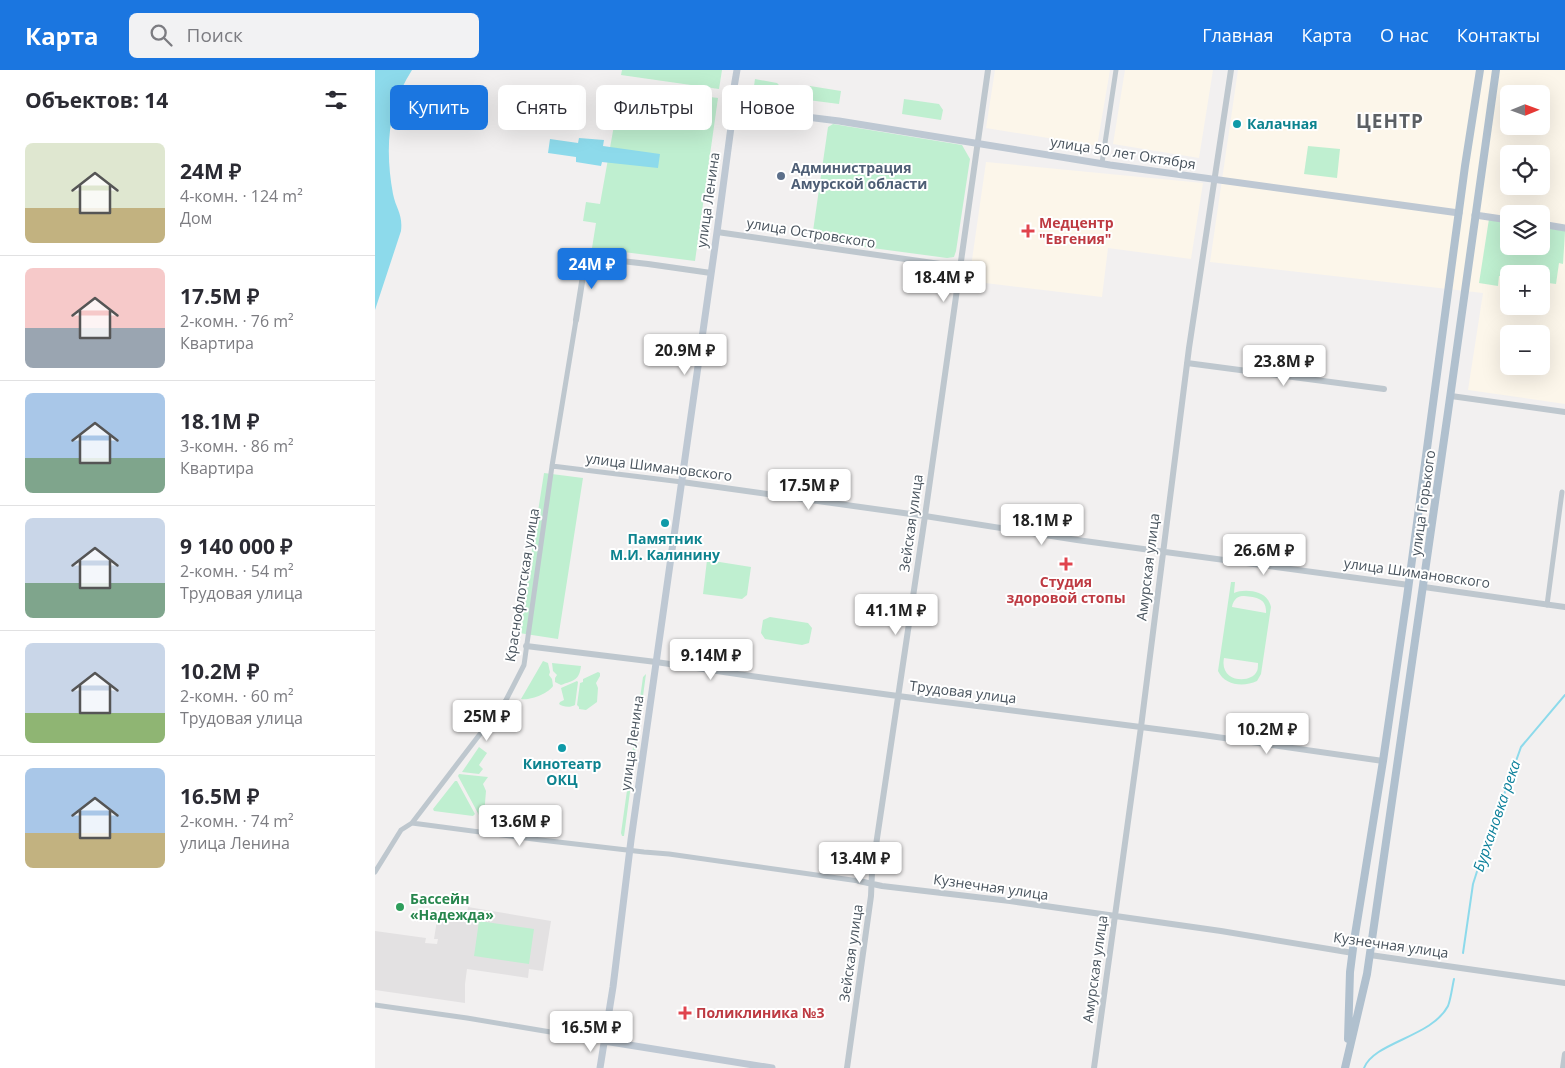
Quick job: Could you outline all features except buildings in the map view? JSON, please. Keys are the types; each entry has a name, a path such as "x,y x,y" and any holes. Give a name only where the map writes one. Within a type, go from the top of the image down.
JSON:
{"main road":[{"name":"улица Ленина","path":"734,85 737,70"},
{"name":"улица Горького","path":"1347,1056 1350,972 1409,585 1480,70"},
{"name":"улица Горького","path":"1345,1068 1370,955 1496,70"},
{"name":"улица 50 лет Октября","path":"813,118 1215,180 1500,219"},
{"name":"улица Ленина","path":"600,1068 613,986 630,850 730,130"},
{"path":"1550,226 1565,228"},
{"path":"1434,394 1451,396"},
{"name":"улица Шимановского","path":"1409,585 1423,587"},
{"name":"Трудовая улица","path":"1383,761 1397,763"},
{"name":"Кузнечная улица","path":"1353,953 1370,955"},
{"path":"604,1041 772,1068"}],"street":[{"name":"Зейская улица","path":"847,1068 871,896 871,883 979,144 988,70"},
{"path":"1102,163 1115,70"},
{"name":"Амурская улица","path":"1094,1068 1141,727 1187,363 1231,70"},
{"name":"улица Островского","path":"717,232 961,267"},
{"name":"Краснофлотская улица","path":"375,872 401,830 412,823 506,700 523,665 552,466 586,257 711,274"},
{"path":"1187,363 1384,389"},
{"path":"1451,396 1565,412"},
{"name":"улица Шимановского","path":"552,466 682,482 925,516 1077,540 1409,585"},
{"path":"1547,605 1562,492"},
{"name":"улица Шимановского","path":"1423,587 1565,607"},
{"name":"Трудовая улица","path":"526,646 1203,735 1383,761"},
{"name":"Кузнечная улица","path":"412,823 669,854 859,881 882,886 1221,931 1353,953"},
{"name":"Кузнечная улица","path":"1370,955 1565,983"},
{"path":"375,1005 604,1041"},
{"path":"1563,1068 1565,1054"}],"shaded area":[{"path":"995,70 1110,70 1097,146 986,128"},
{"path":"1125,70 1213,70 1199,158 1113,144"},
{"path":"1238,70 1565,70 1565,404 1468,390 1483,293 1210,262"},
{"path":"986,162 1203,183 1191,259 1108,248 1102,297 969,281"},
{"path":"468,907 551,921 543,971 529,969 528,978 467,969 465,1003 375,990 375,931 426,938 425,943 437,944 438,939 434,939 438,914 466,918"}],"green space":[{"path":"622,70 722,70 719,89 712,88 712,85 691,85 621,75"},
{"path":"755,79 779,85 754,85"},
{"path":"813,86 841,91 839,104 813,101"},
{"path":"712,97 718,98 695,261 592,248 596,223 583,221 586,202 600,204 613,130 712,130"},
{"path":"904,99 939,104 943,110 941,120 902,114"},
{"path":"833,124 962,145 970,159 954,257 947,258 820,241 814,238 813,231 828,127"},
{"path":"1308,146 1340,149 1337,178 1304,174"},
{"path":"1489,219 1500,221 1500,255 1550,255 1550,228 1565,231 1563,264 1559,263 1556,284 1550,283 1550,265 1500,265 1498,286 1479,283"},
{"path":"544,473 583,478 558,639 519,633"},
{"path":"707,560 751,567 747,595 742,599 703,594"},
{"path":"1231,582 1235,582 1234,593 1242,591 1257,592 1265,597 1271,606 1261,674 1257,681 1252,683 1235,684 1225,680 1218,671","holes":["1242,596 1262,601 1266,608 1266,613 1232,607 1235,600","1224,658 1258,663 1257,670 1249,678 1237,679 1231,677 1226,672"]},
{"path":"770,617 808,623 812,628 809,643 802,645 765,639 761,633 763,620"},
{"path":"543,661 548,663 549,675 553,686 539,696 521,699"},
{"path":"552,663 581,666 579,675 573,681 561,685 555,682 557,675 553,671"},
{"path":"598,672 600,676 596,683 598,688 597,702 586,710 579,709 577,705 580,683 583,682 583,679"},
{"path":"646,674 624,836 622,836 643,677"},
{"path":"577,681 575,705 567,707 559,704 564,700 561,688"},
{"path":"479,747 487,753 479,765 483,769 479,774 462,772"},
{"path":"459,774 488,777 483,784 486,791 484,815 509,819 510,815 515,821 480,817 458,776"},
{"path":"455,781 457,781 475,814 473,816 434,811 433,809"},
{"path":"479,921 534,929 529,964 474,956"}],"water":[{"path":"375,70 412,70 404,85 390,85 390,178 401,220 401,231 375,310"},
{"path":"579,138 604,140 603,146 660,154 658,168 602,162 601,166 576,162 576,157 548,153 550,139 578,143"}],"waterway":[{"name":"Бурхановка река","path":"1463,953 1473,884 1521,747 1565,695"},
{"name":"Бурхановка река","path":"1364,1068 1370,1059 1379,1052 1430,1025 1440,1016 1448,1006 1454,979"}],"place":[{"name":"Калачная","path":"1237,124"},
{"name":"Администрация Амурской области","path":"781,176"},
{"name":"Медцентр \"Евгения\"","path":"1028,231"},
{"name":"Памятник М.И. Калинину","path":"665,523"},
{"name":"Студия здоровой стопы","path":"1066,564"},
{"name":"Кинотеатр ОКЦ","path":"562,748"},
{"name":"Бассейн «Надежда»","path":"400,907"},
{"name":"Поликлиника №3","path":"685,1013"}],"district":[{"name":"ЦЕНТР","path":"1390,121"}]}
